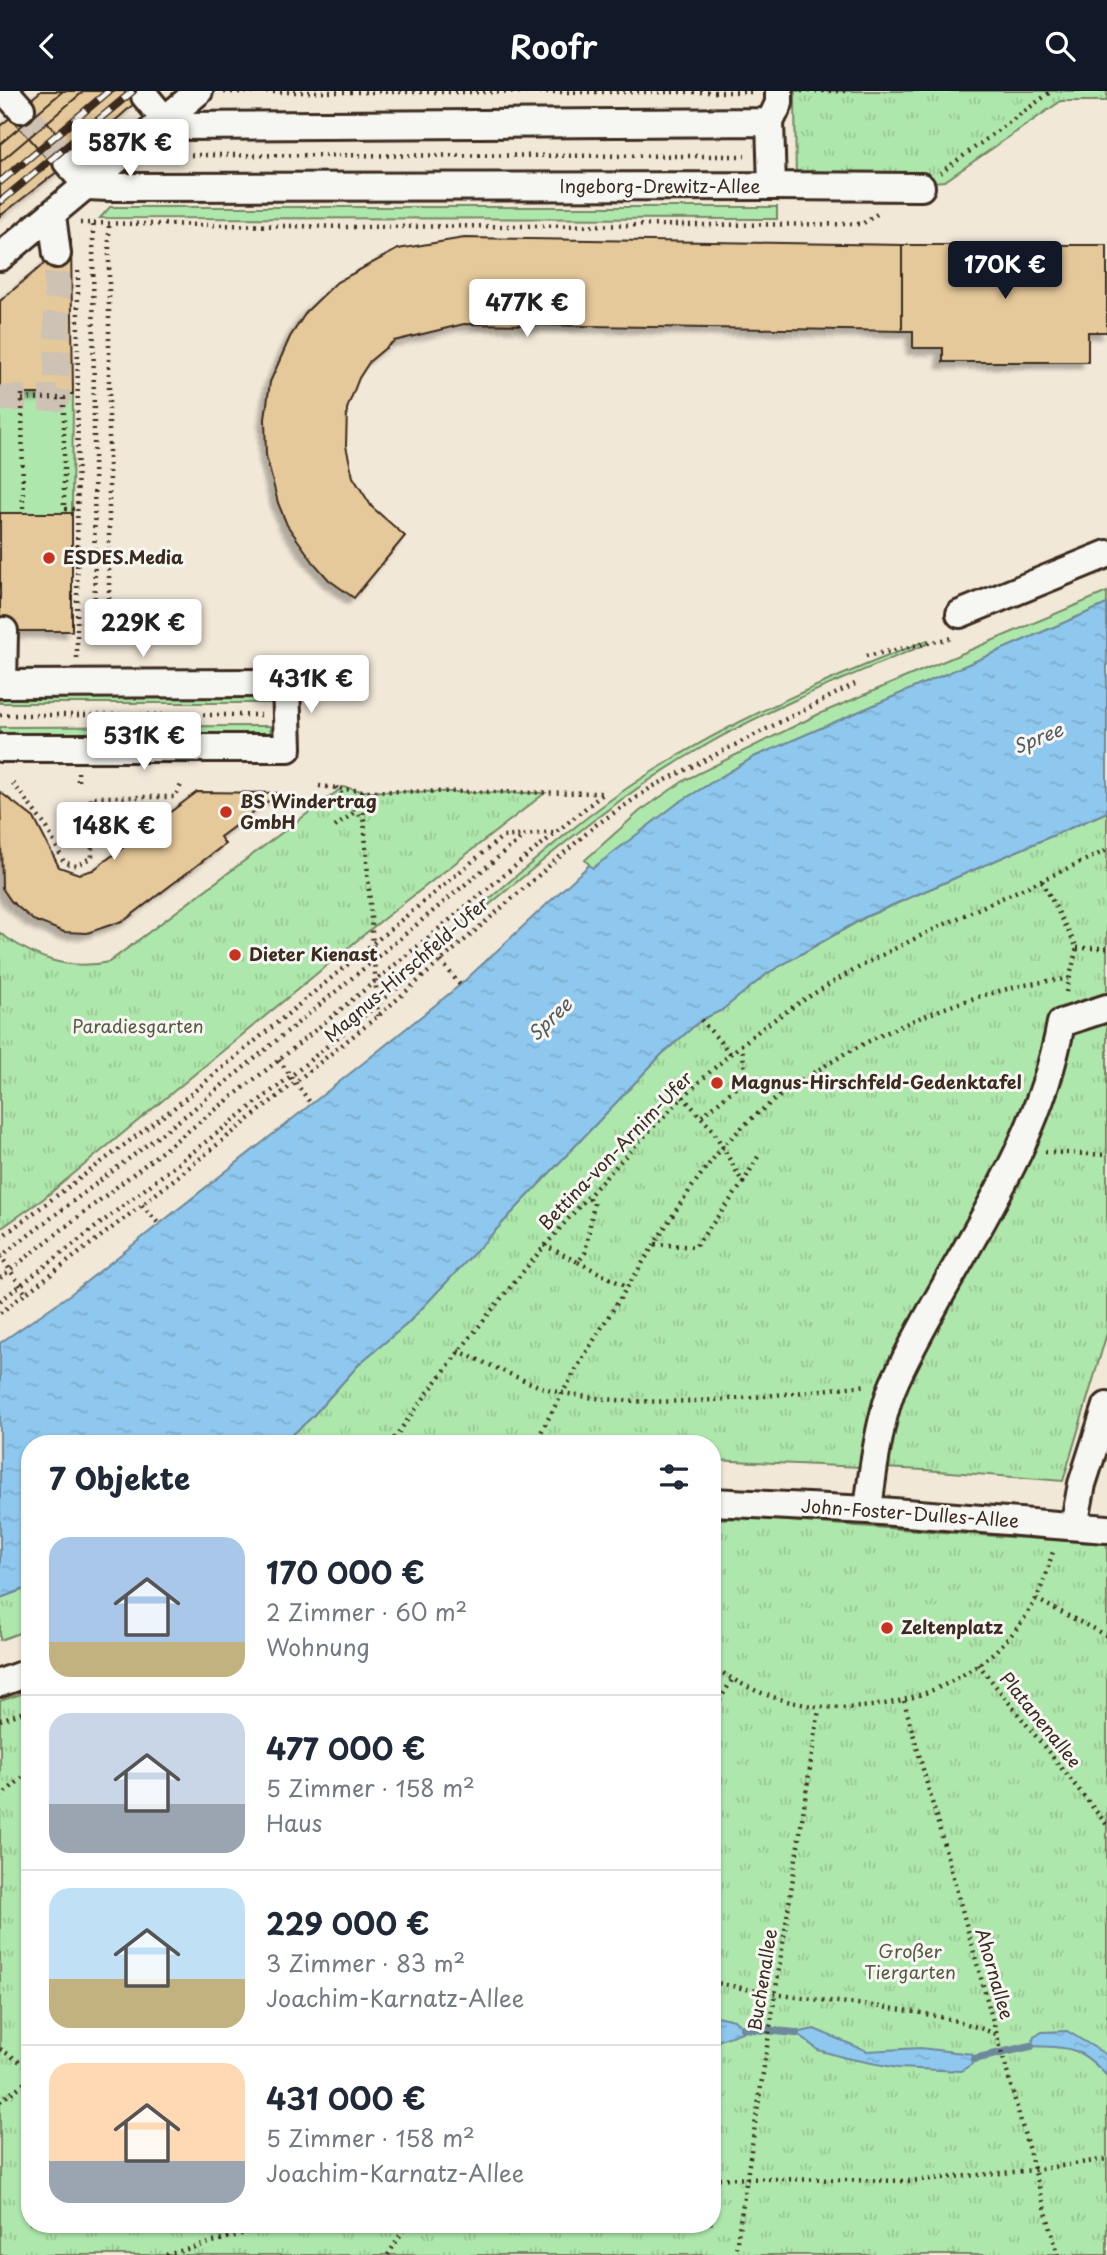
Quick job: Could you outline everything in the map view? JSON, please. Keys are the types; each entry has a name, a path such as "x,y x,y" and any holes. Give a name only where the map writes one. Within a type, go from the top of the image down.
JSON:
{"street":[{"path":"0,257 199,91"},
{"name":"Ingeborg-Drewitz-Allee","path":"87,186 324,189 772,186 770,122 779,103 779,91"},
{"path":"145,96 164,120 177,126 256,128 770,122"},
{"path":"67,162 87,186"},
{"path":"772,186 921,187"},
{"path":"52,215 67,259"},
{"path":"956,626 1107,554"},
{"path":"0,748 288,748 286,683 2,684 4,631"},
{"path":"868,1510 872,1474 894,1382 1024,1145 1053,1069 1061,1023 1107,1008"},
{"path":"1065,1525 1082,1484 1107,1406"},
{"name":"John-Foster-Dulles-Allee","path":"721,1502 868,1510 1107,1528"},
{"path":"0,1683 21,1675"}],"path":[{"path":"199,91 848,91"},
{"path":"921,187 1052,91"},
{"path":"159,155 771,156"},
{"path":"78,236 78,223 109,226 862,223"},
{"path":"93,225 95,645"},
{"path":"109,226 110,645"},
{"path":"67,259 78,645"},
{"path":"23,513 22,396 64,398 64,509 76,509"},
{"path":"866,656 956,626"},
{"name":"Magnus-Hirschfeld-Ufer","path":"0,1313 142,1205 378,1016 596,825 633,799 761,729 855,684"},
{"path":"0,715 287,715"},
{"path":"13,783 47,828 64,862 76,866 92,857 91,797 175,797 181,785"},
{"path":"0,1277 279,1060 604,793 362,790 319,786"},
{"path":"335,787 365,821"},
{"path":"362,790 378,1016"},
{"path":"335,827 356,811"},
{"path":"91,817 162,818"},
{"path":"0,1238 175,1107 502,837 554,832"},
{"path":"27,1294 0,1256 190,1112 525,835"},
{"name":"Bettina-von-Arnim-Ufer","path":"397,1435 458,1351 544,1245 587,1197 683,1097 768,1025 847,975 966,913 1107,850"},
{"path":"1042,881 1077,948 1068,979 1061,1023"},
{"path":"0,1301 291,1076 448,946"},
{"path":"1077,948 1107,948"},
{"path":"441,961 460,985"},
{"path":"540,1435 561,1392 654,1244 723,1147 761,1113 815,1073 928,1013 1029,982 1068,979"},
{"path":"701,1020 732,1055"},
{"path":"702,1117 746,1079 742,1047"},
{"path":"279,1060 312,1104"},
{"path":"683,1097 702,1117 723,1147 743,1183"},
{"path":"1024,1145 1052,1154 1107,1155"},
{"path":"654,1244 695,1247 743,1183 759,1155"},
{"path":"578,1262 584,1253 594,1203 587,1197"},
{"path":"142,1205 159,1224"},
{"path":"544,1245 627,1287"},
{"path":"458,1351 561,1392 681,1401 894,1382"},
{"path":"721,1672 732,1680 819,1709 904,1701 947,1684 978,1664 1014,1630 1036,1599 1065,1525"},
{"path":"1036,1599 1107,1636"},
{"name":"Platanenallee","path":"978,1664 1107,1825"},
{"path":"721,1698 732,1680"},
{"name":"Ahornallee","path":"904,1701 1058,2255"},
{"name":"Buchenallee","path":"736,2255 819,1709"},
{"path":"0,1720 21,1713"},
{"path":"0,1797 21,1781"},
{"path":"721,1984 775,1994 916,2010 962,2021 997,2037"},
{"path":"0,2049 21,2062"},
{"path":"0,2101 21,2086"},
{"path":"721,2178 908,2181 1035,2170 1107,2159"},
{"path":"166,2255 242,2233"},
{"path":"388,2255 401,2233"}],"green space":[{"path":"795,91 1107,91 1107,101 1061,101 945,181 796,192"},
{"path":"110,207 777,207 777,219 100,218"},
{"path":"0,394 73,394 72,513 0,513"},
{"path":"1107,592 1107,604 754,757 678,803 593,869 585,860 640,811 685,780 819,714"},
{"path":"928,640 929,643 756,718 701,748 633,791 569,839 445,941 443,938 600,808 687,750 823,683"},
{"path":"0,692 262,692 270,703 0,703"},
{"path":"271,726 270,734 261,737 0,737 0,727"},
{"name":"Paradiesgarten","path":"343,787 362,791 545,793 377,924 43,1199 0,1229 0,933 39,956 52,960 79,965 109,962"},
{"path":"1107,812 1107,1333 1063,1481 925,1470 721,1460 721,1435 292,1435 311,1418 361,1362 407,1324 661,1055 701,1020 722,1010 768,973 868,916"},
{"name":"Großer Tiergarten","path":"747,1518 1107,1544 1107,2255 0,2255 0,1701 21,1694 21,2233 721,2233 721,1519"},
{"path":"21,1590 21,1632 0,1640 0,1598"}],"water":[{"name":"Spree","path":"1107,604 1107,812 865,917 768,973 722,1010 701,1020 661,1055 407,1324 361,1362 311,1418 292,1435 21,1435 21,1590 0,1598 0,1343 72,1293 460,985 589,865 593,868 678,803 754,757"},
{"path":"721,2017 734,2020 743,2028 742,2032 721,2040"},
{"path":"814,2029 867,2051 920,2048 972,2054 972,2064 961,2071 898,2068 846,2058 818,2050 796,2033"},
{"path":"1067,2031 1107,2055 1107,2076 1073,2050 1031,2046 1034,2037 1042,2032"}],"building":[{"path":"41,91 124,91 135,103 76,155 29,101"},
{"path":"29,101 76,155 58,171 11,117"},
{"path":"11,117 58,171 0,216 0,126"},
{"path":"464,238 902,245 902,331 464,324 394,341 370,361 359,378 347,409 346,446 353,477 372,507 405,536 354,598 329,580 314,563 287,525 278,503 266,455 265,419 270,382 290,337 307,311 337,282 398,249"},
{"path":"71,241 73,394 0,394 0,301"},
{"path":"902,245 1107,245 1107,332 1088,332 1088,362 943,362 943,348 913,348 913,331 902,331"},
{"path":"0,513 72,513 72,631 0,631"},
{"path":"0,792 34,818 59,867 79,874 93,870 197,792 279,793 220,837 225,844 125,920 87,933 64,932 33,920 11,901 2,888"}],"waterway":[{"path":"743,2028 796,2033"},
{"path":"974,2059 1031,2046"}],"tunnel":[{"path":"21,109 67,162"},
{"path":"0,398 57,398 57,254"}],"tram line":[{"path":"0,144 63,91"},
{"path":"0,162 84,91"}],"railway":[{"path":"0,182 109,91"},
{"path":"0,202 133,91"}],"place":[{"name":"ESDES.Media","path":"49,558"},
{"name":"BS Windertrag GmbH","path":"226,812"},
{"name":"Dieter Kienast","path":"235,955"},
{"name":"Magnus-Hirschfeld-Gedenktafel","path":"717,1083"},
{"name":"Zeltenplatz","path":"887,1628"}]}
